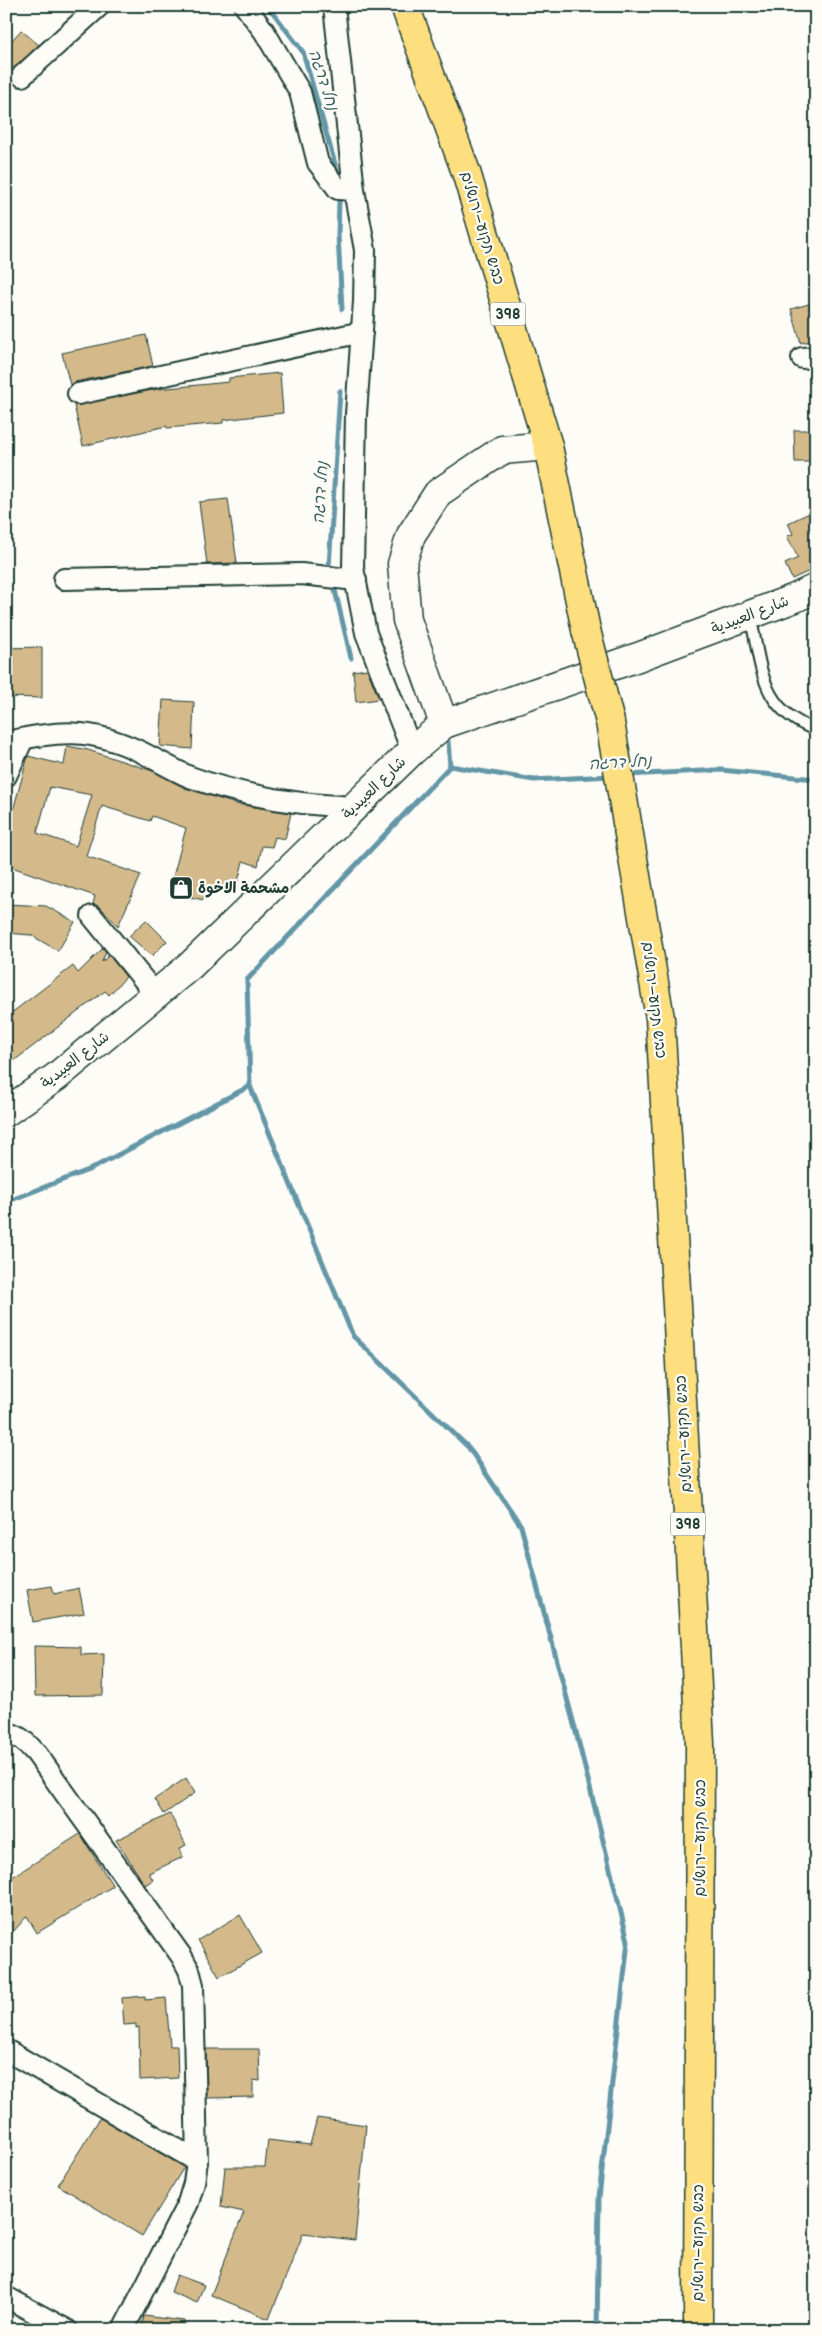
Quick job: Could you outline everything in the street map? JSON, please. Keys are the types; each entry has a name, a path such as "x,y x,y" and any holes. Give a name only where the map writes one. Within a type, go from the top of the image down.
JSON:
{"main road":[{"name":"כביש תקוע–ירושלים","path":"405,6 466,172 548,446 586,630 610,722 660,1018 700,1744 698,2330"},
{"path":"444,724 407,620 402,564 410,535 438,493 502,450 548,446"},
{"name":"شارع العبيدية","path":"6,1112 56,1077 190,966 412,751 444,724 638,657 816,588"}],"street":[{"path":"22,76 99,6"},
{"path":"244,6 264,31 300,92 318,163 338,189 354,190"},
{"path":"334,6 354,190 365,250 356,414 353,568 366,633 412,751"},
{"path":"78,394 362,332"},
{"path":"64,579 300,574 356,580"},
{"path":"6,776 15,740 68,732 94,734 117,741 190,776 276,800 316,806 355,807"},
{"path":"92,916 156,995"},
{"path":"6,1733 13,1734 23,1740 36,1753 189,1970 193,1985 195,2006 197,2161 194,2183 188,2203 123,2330"},
{"path":"6,2050 197,2161"},
{"path":"6,2297 67,2330"}],"lane":[{"path":"750,615 770,696 783,712 800,724 816,730"}],"building":[{"path":"21,30 39,45 12,70 6,65 6,47"},
{"path":"816,302 816,340 801,343 791,309"},
{"path":"146,335 153,366 75,382 70,385 62,353"},
{"path":"280,373 283,413 223,420 223,423 167,428 166,426 83,446 74,405 158,389 229,382 229,378"},
{"path":"794,430 816,430 816,462 795,462"},
{"path":"228,499 237,563 207,564 199,502"},
{"path":"816,510 816,568 792,579 785,564 798,558 787,536 793,534 788,523"},
{"path":"42,647 42,698 6,697 6,648"},
{"path":"367,669 379,699 356,702 353,671"},
{"path":"163,700 194,702 192,749 160,746"},
{"path":"67,746 88,750 153,771 185,788 236,804 291,813 285,839 275,837 272,847 262,846 258,866 243,861 235,894 206,887 203,900 169,892 186,828 152,816 150,821 102,806 86,856 141,875 118,926 101,908 93,904 95,896 6,865 6,836 28,756 64,765","holes":["50,787 92,795 76,846 37,833"]},
{"path":"6,904 46,906 75,922 58,951 31,935 6,933"},
{"path":"146,920 167,941 152,956 129,936"},
{"path":"103,948 106,952 102,962 109,955 126,977 109,995 105,991 6,1067 6,1017 73,966 78,973"},
{"path":"52,1586 54,1594 79,1588 84,1613 33,1622 27,1590"},
{"path":"34,1646 81,1647 81,1655 104,1654 103,1695 35,1696"},
{"path":"186,1778 195,1793 164,1814 155,1799"},
{"path":"170,1814 186,1845 179,1849 183,1857 149,1873 153,1880 145,1885 116,1840"},
{"path":"80,1834 113,1886 37,1933 27,1916 6,1940 6,1881"},
{"path":"240,1915 262,1953 219,1977 198,1940"},
{"path":"145,1996 145,2000 166,1998 170,2046 177,2046 178,2078 140,2080 139,2027 136,2028 136,2024 124,2025 122,1998"},
{"path":"206,2049 259,2049 260,2081 253,2080 253,2097 207,2098"},
{"path":"100,2118 184,2167 142,2236 58,2185"},
{"path":"317,2118 366,2125 355,2240 303,2234 269,2319 211,2295 244,2212 221,2207 225,2167 265,2167 268,2140 310,2145"},
{"path":"177,2275 204,2285 197,2303 171,2292"},
{"path":"144,2316 184,2321 183,2330 141,2330"}],"waterway":[{"name":"נחל דרגה","path":"268,6 303,52 337,171"},
{"name":"נחל דרגה","path":"339,201 338,235 342,309"},
{"name":"נחל דרגה","path":"329,567 340,391"},
{"name":"נחל דרגה","path":"334,586 351,658"},
{"name":"נחל דרגה","path":"448,741 450,766 534,780 611,776"},
{"path":"450,766 247,980 250,1086 353,1336 469,1448 521,1526 577,1736 628,1941 599,2197 597,2330"},
{"name":"נחל דרגה","path":"627,775 721,770 816,779"},
{"path":"6,1202 91,1169 250,1086"}],"place":[{"name":"مشحمة الاخوة","path":"181,888"}]}
